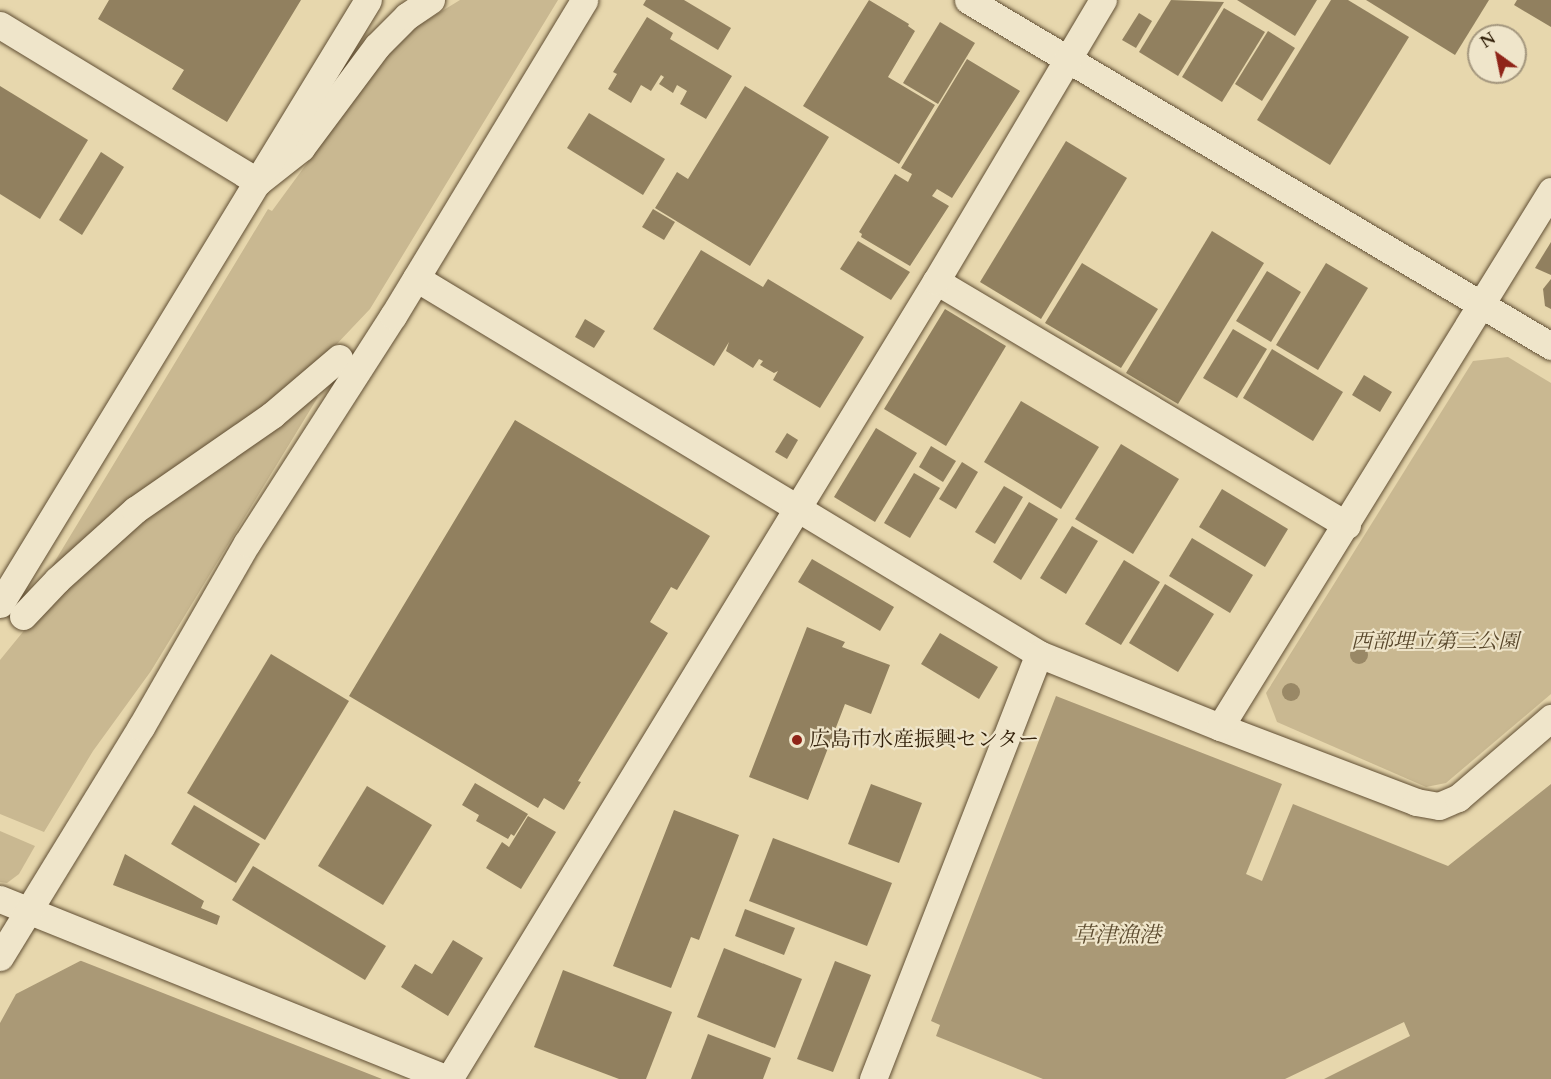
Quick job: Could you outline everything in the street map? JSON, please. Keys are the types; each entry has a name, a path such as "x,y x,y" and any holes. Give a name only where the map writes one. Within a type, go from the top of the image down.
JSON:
{"street":[{"path":"12,610 258,182 368,0"},
{"path":"258,182 302,148 377,46 407,16 431,0"},
{"path":"0,957 247,543 416,278 584,0"},
{"path":"968,0 1551,346"},
{"path":"0,899 24,918 448,1079 936,281 1103,0"},
{"path":"0,25 258,182"},
{"path":"1220,727 1551,192"},
{"path":"416,278 1039,654 1220,727 1416,802 1439,806 1458,798 1551,718"},
{"path":"936,281 1347,525"},
{"path":"12,610 57,580 135,510 272,415 339,358"},
{"path":"882,1076 1039,654"}],"green space":[{"path":"460,0 558,0 370,309 333,348 294,383 55,567 52,566 268,209 272,211 387,54 416,27"},
{"name":"西部埋立第三公園","path":"1508,357 1551,383 1551,694 1446,783 1426,787 1277,722 1266,693 1473,361"},
{"path":"312,394 318,397 151,671 93,751 44,832 0,814 0,660 31,622 95,556"},
{"path":"0,831 35,846 19,874 7,883 0,882"}],"water":[{"name":"草津漁港","path":"1056,696 1282,784 1246,874 1262,881 1293,804 1448,866 1551,784 1551,1079 1324,1079 1410,1036 1404,1022 1285,1079 1043,1079 936,1036 940,1025 931,1021"},
{"path":"0,929 382,1079 0,1079"}],"pier":[{"path":"0,926 84,959 16,994 0,1023"}],"building":[{"path":"109,0 301,0 227,122 172,89 184,70 98,19"},
{"path":"646,0 684,0 731,28 718,50 643,5"},
{"path":"869,0 909,24 908,26 915,31 888,77 935,105 899,164 803,106"},
{"path":"1171,0 1224,2 1178,76 1139,52"},
{"path":"1237,0 1317,0 1295,36"},
{"path":"1331,0 1348,0 1409,37 1330,165 1257,120"},
{"path":"1366,0 1489,0 1474,24 1467,24 1467,36 1455,55"},
{"path":"1517,0 1551,0 1551,27 1514,5"},
{"path":"1224,8 1265,32 1222,102 1182,77"},
{"path":"1139,13 1152,21 1136,48 1122,40"},
{"path":"647,17 673,33 670,39 732,76 706,119 680,104 687,91 677,85 673,93 659,84 664,77 661,75 651,91 641,85 631,103 608,89 617,74 613,72"},
{"path":"940,22 975,43 938,104 903,83"},
{"path":"1268,31 1295,48 1262,101 1235,84"},
{"path":"967,59 1020,91 952,198 937,189 932,196 949,206 910,266 861,237 862,234 859,232 895,174 908,182 912,174 901,168"},
{"path":"0,86 88,140 40,219 0,194"},
{"path":"745,86 829,137 750,266 655,208 677,172 688,179"},
{"path":"589,113 665,159 643,195 567,148"},
{"path":"1066,141 1127,178 1041,319 980,282"},
{"path":"101,152 124,167 82,235 59,220"},
{"path":"653,209 675,222 664,240 642,227"},
{"path":"1212,231 1264,263 1178,404 1126,373"},
{"path":"858,241 910,272 891,300 840,269"},
{"path":"1551,242 1551,275 1535,268"},
{"path":"701,250 763,287 768,279 864,337 820,408 773,380 778,371 774,373 760,365 763,361 759,359 753,368 726,351 729,342 714,366 653,329"},
{"path":"1082,263 1158,309 1121,368 1045,323"},
{"path":"1326,263 1368,288 1318,370 1276,345"},
{"path":"1267,271 1301,292 1271,342 1236,321"},
{"path":"1551,279 1551,309 1545,306 1543,289"},
{"path":"945,309 1006,346 946,446 884,409"},
{"path":"585,319 605,331 594,348 575,337"},
{"path":"1233,329 1267,349 1237,398 1203,378"},
{"path":"1272,349 1343,392 1313,441 1243,398"},
{"path":"1364,375 1392,392 1380,412 1352,395"},
{"path":"1021,401 1099,447 1061,509 984,462"},
{"path":"515,420 710,536 677,590 671,587 650,622 668,633 578,781 581,782 564,810 544,798 538,808 349,696"},
{"path":"876,428 917,453 875,522 834,497"},
{"path":"787,433 798,440 787,459 775,452"},
{"path":"1121,444 1179,479 1133,554 1075,519"},
{"path":"931,446 956,461 943,482 919,467"},
{"path":"962,462 978,472 956,509 939,499"},
{"path":"914,473 940,488 910,538 884,523"},
{"path":"1004,486 1023,497 995,544 975,532"},
{"path":"1222,489 1288,529 1265,567 1199,527"},
{"path":"1029,502 1058,519 1021,580 993,562"},
{"path":"1072,526 1098,541 1066,594 1040,578"},
{"path":"1192,538 1253,575 1230,613 1169,576"},
{"path":"812,559 894,607 880,631 798,582"},
{"path":"1124,560 1160,582 1121,645 1085,624"},
{"path":"1165,584 1214,614 1178,672 1129,643"},
{"name":"広島市水産振興センター","path":"807,627 845,642 842,647 890,665 871,714 845,704 808,800 749,777"},
{"path":"940,633 998,667 979,699 921,664"},
{"path":"271,654 349,701 265,840 187,793"},
{"path":"475,783 528,814 514,836 511,834 508,839 476,821 479,815 462,805"},
{"path":"871,784 922,803 899,863 848,844"},
{"path":"367,786 432,825 383,905 318,866"},
{"path":"194,805 260,844 236,883 171,844"},
{"path":"674,810 739,835 699,940 691,937 671,988 613,966"},
{"path":"528,816 556,832 521,889 486,868 502,842 509,847"},
{"path":"773,838 892,883 867,946 749,901"},
{"path":"125,854 204,901 201,908 220,916 217,925 113,885"},
{"path":"253,866 386,946 365,980 232,900"},
{"path":"745,909 795,928 784,955 735,936"},
{"path":"453,940 483,958 448,1016 401,987 415,964 432,974"},
{"path":"724,948 802,979 775,1048 697,1017"},
{"path":"835,961 871,975 833,1072 797,1059"},
{"path":"563,970 672,1012 646,1079 619,1079 534,1047"},
{"path":"708,1034 771,1058 763,1079 691,1079"}],"place":[{"name":"広島市水産振興センター","path":"797,740"}]}
